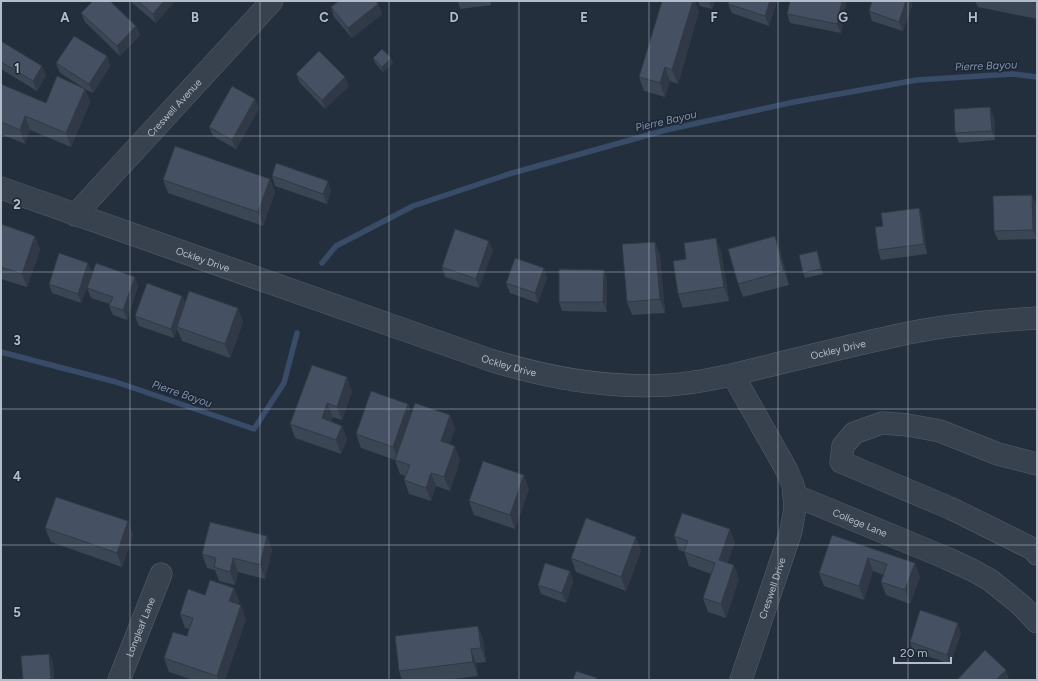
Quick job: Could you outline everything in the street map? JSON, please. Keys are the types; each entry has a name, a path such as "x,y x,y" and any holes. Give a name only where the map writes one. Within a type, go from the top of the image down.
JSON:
{"street":[{"name":"Creswell Avenue","path":"75,215 272,1"},
{"name":"Ockley Drive","path":"1,188 483,358 522,370 576,381 632,386 668,385 696,382 733,376 901,334 984,322 1037,318"},
{"path":"733,376 786,469 794,495"},
{"path":"1037,464 998,454 940,431 908,425 882,423 854,433 843,446 841,462 950,508 1032,549 1037,554"},
{"name":"College Lane","path":"794,495 972,570 990,580 1021,605 1037,622"},
{"name":"Creswell Drive","path":"740,680 791,531 795,508 794,495"},
{"name":"Longleaf Lane","path":"119,680 161,574"}],"building":[{"path":"93,1 110,1 136,26 117,46 81,13"},
{"path":"138,1 164,1 153,14"},
{"path":"339,1 376,1 378,4 348,28 331,7"},
{"path":"662,1 693,1 672,70 665,67 660,83 639,77"},
{"path":"729,1 770,1 765,16 728,4"},
{"path":"790,1 842,1 837,24 787,14"},
{"path":"872,1 906,1 899,22 869,11"},
{"path":"74,36 107,56 89,84 56,63"},
{"path":"1,41 42,66 33,81 1,62"},
{"path":"382,49 391,58 382,67 373,58"},
{"path":"319,51 345,77 322,100 296,74"},
{"path":"57,76 85,89 66,133 25,116 20,130 1,122 1,84 46,103"},
{"path":"232,86 255,99 232,140 209,127"},
{"path":"990,107 992,131 955,133 954,109"},
{"path":"175,146 270,179 258,212 163,180"},
{"path":"276,163 328,181 323,194 272,176"},
{"path":"1032,195 1033,230 994,231 993,196"},
{"path":"919,208 924,244 878,250 875,227 883,226 881,213"},
{"path":"1,224 35,236 22,274 1,267"},
{"path":"455,229 489,241 476,279 442,267"},
{"path":"775,236 784,271 738,284 728,249"},
{"path":"716,238 724,287 678,294 673,261 686,259 684,243"},
{"path":"655,242 660,299 627,302 622,244"},
{"path":"817,251 821,269 803,273 799,255"},
{"path":"59,253 88,263 78,294 49,284"},
{"path":"515,258 544,268 535,293 506,283"},
{"path":"96,263 135,277 123,310 109,306 113,297 87,288"},
{"path":"559,269 604,270 603,302 559,302"},
{"path":"147,283 182,296 171,329 135,316"},
{"path":"189,291 238,308 225,344 177,327"},
{"path":"312,365 347,377 337,407 327,403 322,418 342,426 336,440 290,424"},
{"path":"371,391 408,404 393,447 356,434"},
{"path":"415,403 450,415 441,441 455,446 444,477 431,473 426,488 404,480 410,465 395,460"},
{"path":"483,461 524,475 510,515 469,501"},
{"path":"56,497 128,521 117,553 45,528"},
{"path":"682,513 730,529 719,560 734,565 721,604 703,598 715,563 684,552 688,541 674,536"},
{"path":"586,518 636,537 621,577 571,558"},
{"path":"210,522 267,536 260,565 233,558 230,572 214,567 216,558 202,554"},
{"path":"832,535 915,563 905,590 881,582 887,564 868,558 859,586 819,573"},
{"path":"545,563 570,571 562,593 538,585"},
{"path":"210,580 234,588 229,601 241,605 217,676 164,658 173,632 187,636 193,618 180,614 188,589 205,595"},
{"path":"920,610 958,623 947,655 910,642"},
{"path":"478,626 481,648 471,649 473,662 399,671 395,636"},
{"path":"985,650 1006,670 996,680 957,680"},
{"path":"49,654 51,679 23,680 21,656"},
{"path":"576,671 597,678 596,680 573,680"}],"waterway":[{"name":"Pierre Bayou","path":"322,263 336,246 413,206 509,174 666,130 794,102 917,80 1013,74 1037,77"},
{"name":"Pierre Bayou","path":"1,352 116,382 254,429 284,383 297,333"}]}
